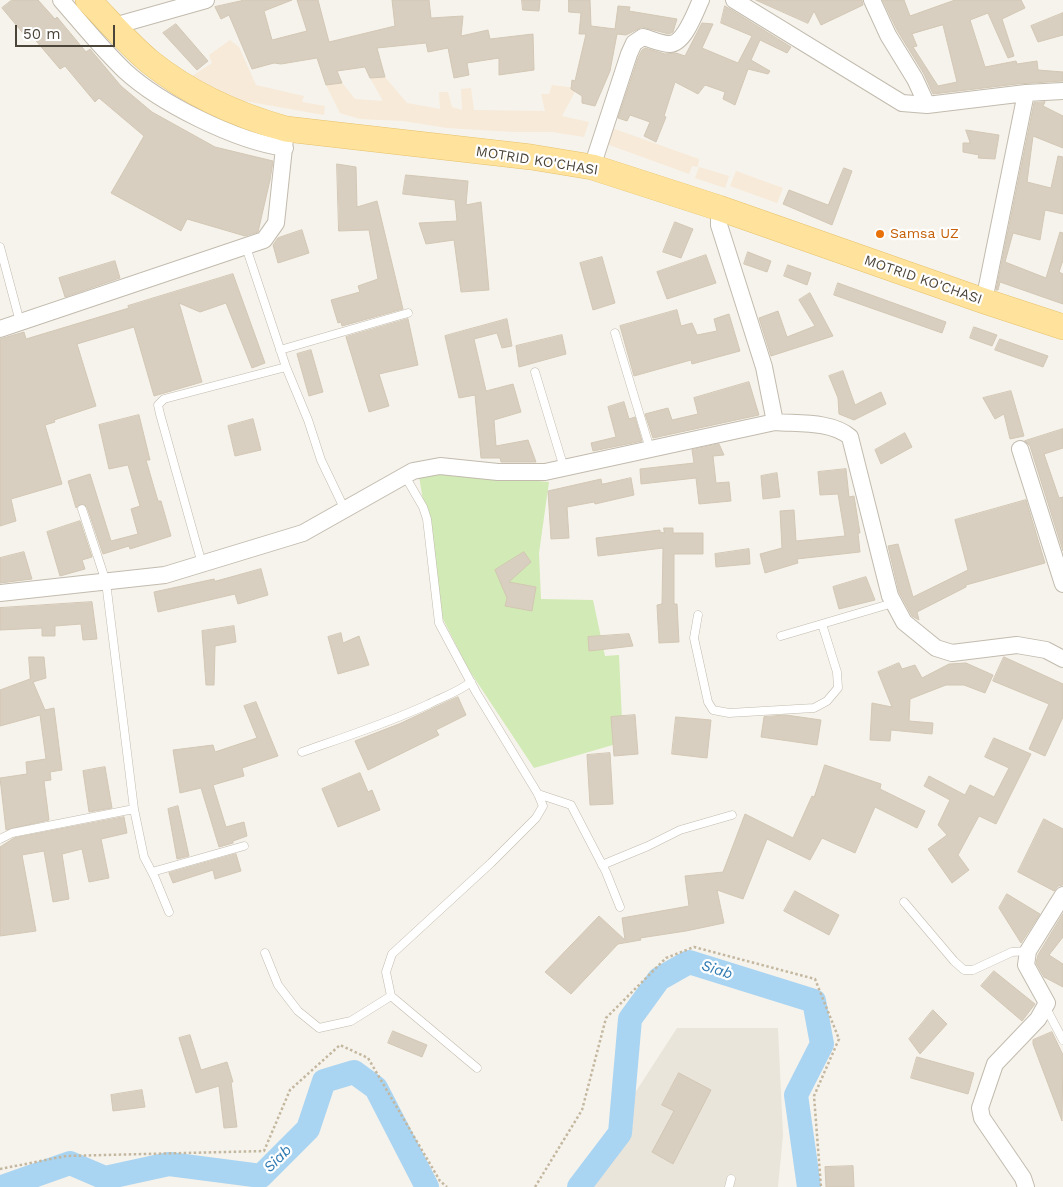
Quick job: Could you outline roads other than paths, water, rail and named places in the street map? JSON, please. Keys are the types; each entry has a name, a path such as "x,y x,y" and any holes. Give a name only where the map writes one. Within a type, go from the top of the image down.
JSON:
{"main road":[{"name":"MOTRID KO'CHASI","path":"88,0 148,60 168,76 206,99 286,138 521,156 592,167 719,208 1063,327"}],"street":[{"path":"0,329 246,248 264,240 276,223 286,138 266,145 202,119 160,96 126,71 61,0"},
{"path":"114,26 206,0"},
{"path":"592,167 629,54 634,44 642,37 669,44 678,42 701,0"},
{"path":"734,0 902,103 927,106 1026,93 1063,91"},
{"path":"872,0 888,36 915,78 927,106"},
{"path":"984,301 1026,93"},
{"path":"719,208 719,225 764,367 775,422"},
{"path":"0,593 164,575 202,564 303,534 413,471 440,466 498,472 545,472 775,422 828,427 841,430 850,437 890,596 904,622 936,648 952,653 1016,645 1046,650 1063,659"},
{"path":"1020,449 1063,584"},
{"path":"1026,1187 982,1118 980,1108 996,1064 1038,1020 1046,1008 1047,1003 1026,965 1028,951 1063,895"}],"lane":[{"path":"0,247 20,322"},
{"path":"246,248 286,367 308,420 321,460 345,510"},
{"path":"280,350 408,313"},
{"path":"615,333 650,449"},
{"path":"202,564 158,405 164,399 286,367"},
{"path":"536,372 564,468"},
{"path":"405,476 423,507 427,519 439,623 471,682 538,794 543,806 536,818 491,863 392,954 386,972 391,996 477,1068"},
{"path":"82,509 106,582 134,809 144,857 169,912"},
{"path":"781,636 893,603"},
{"path":"698,615 694,638 708,702 713,710 729,713 814,708 826,700 838,688 837,672 822,624"},
{"path":"302,752 410,713 461,689 471,682"},
{"path":"538,794 571,806 602,866 620,907"},
{"path":"0,839 12,833 134,809"},
{"path":"602,866 680,830 732,815"},
{"path":"152,872 244,846"},
{"path":"904,902 954,961 964,970 973,970 1012,952 1028,951"},
{"path":"265,953 278,985 298,1011 318,1028 352,1021 391,996"},
{"path":"1046,1008 1063,1040"}],"waterway":[{"name":"Siab","path":"579,1187 620,1133 630,1019 659,979 689,962 814,1001 822,1044 796,1095 809,1187"},
{"name":"Siab","path":"2,1187 70,1163 105,1178 169,1164 261,1176 308,1129 324,1081 354,1072 376,1088 427,1187"}],"place":[{"name":"Samsa UZ","path":"880,234"}]}
